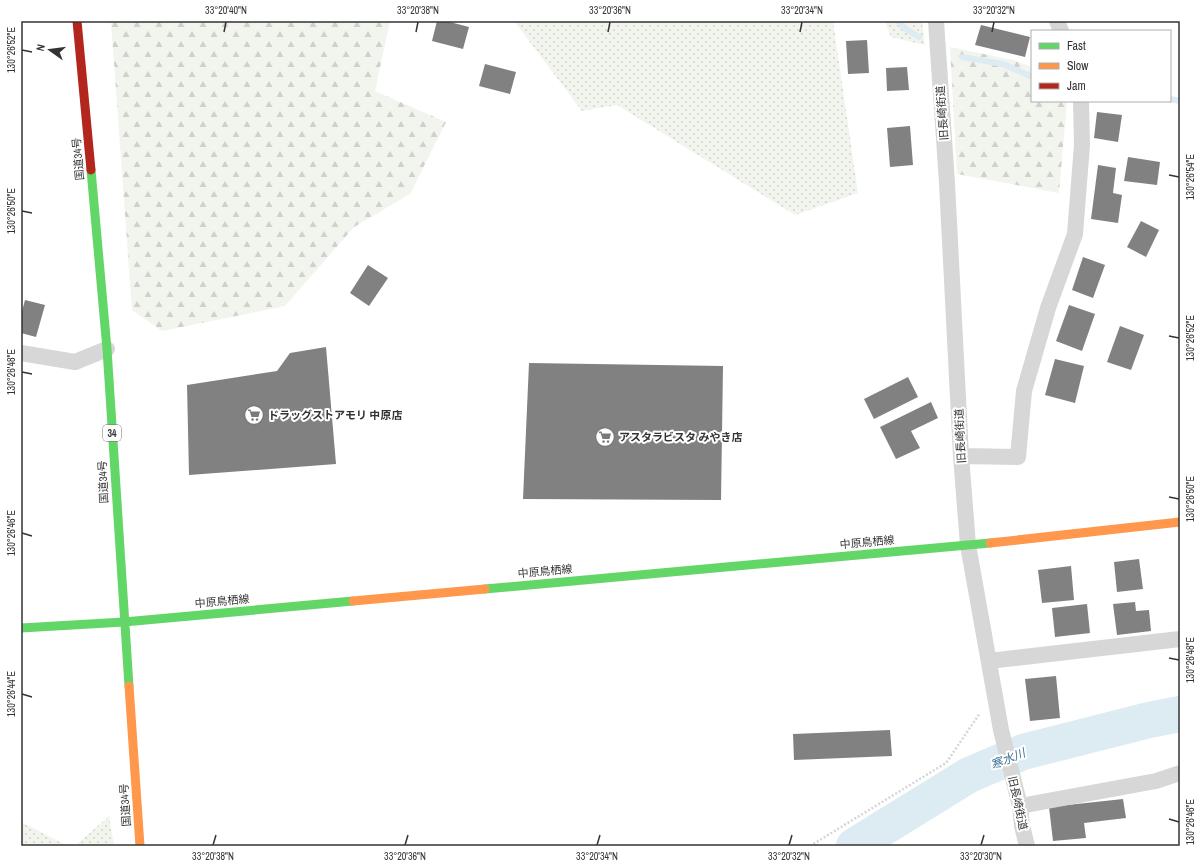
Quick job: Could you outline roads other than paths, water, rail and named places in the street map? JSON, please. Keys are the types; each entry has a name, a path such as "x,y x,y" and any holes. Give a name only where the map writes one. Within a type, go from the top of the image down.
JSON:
{"main road":[{"name":"国道34号","path":"77,21 107,349 140,846"},
{"name":"中原鳥栖線","path":"21,628 124,622 968,545 1180,522"}],"street":[{"name":"旧長崎街道","path":"936,21 947,183 961,456 968,545 1001,730 1020,806 1022,826 1027,846"},
{"path":"961,456 1018,457 1024,391 1048,308 1075,234 1082,145 1081,102"},
{"path":"21,353 75,362 107,349"},
{"path":"989,661 1180,639"},
{"path":"1020,806 1156,781 1180,773"}],"waterway":[{"path":"899,21 903,27 919,37"},
{"path":"962,57 1003,64 1031,77"},
{"path":"1171,99 1180,101"},
{"name":"寒水川","path":"854,846 969,775 1023,752 1149,720 1180,714"}],"place":[{"name":"ドラッグストアモリ 中原店","path":"254,415"},
{"name":"アスタラビスタ みやき店","path":"605,437"}]}
